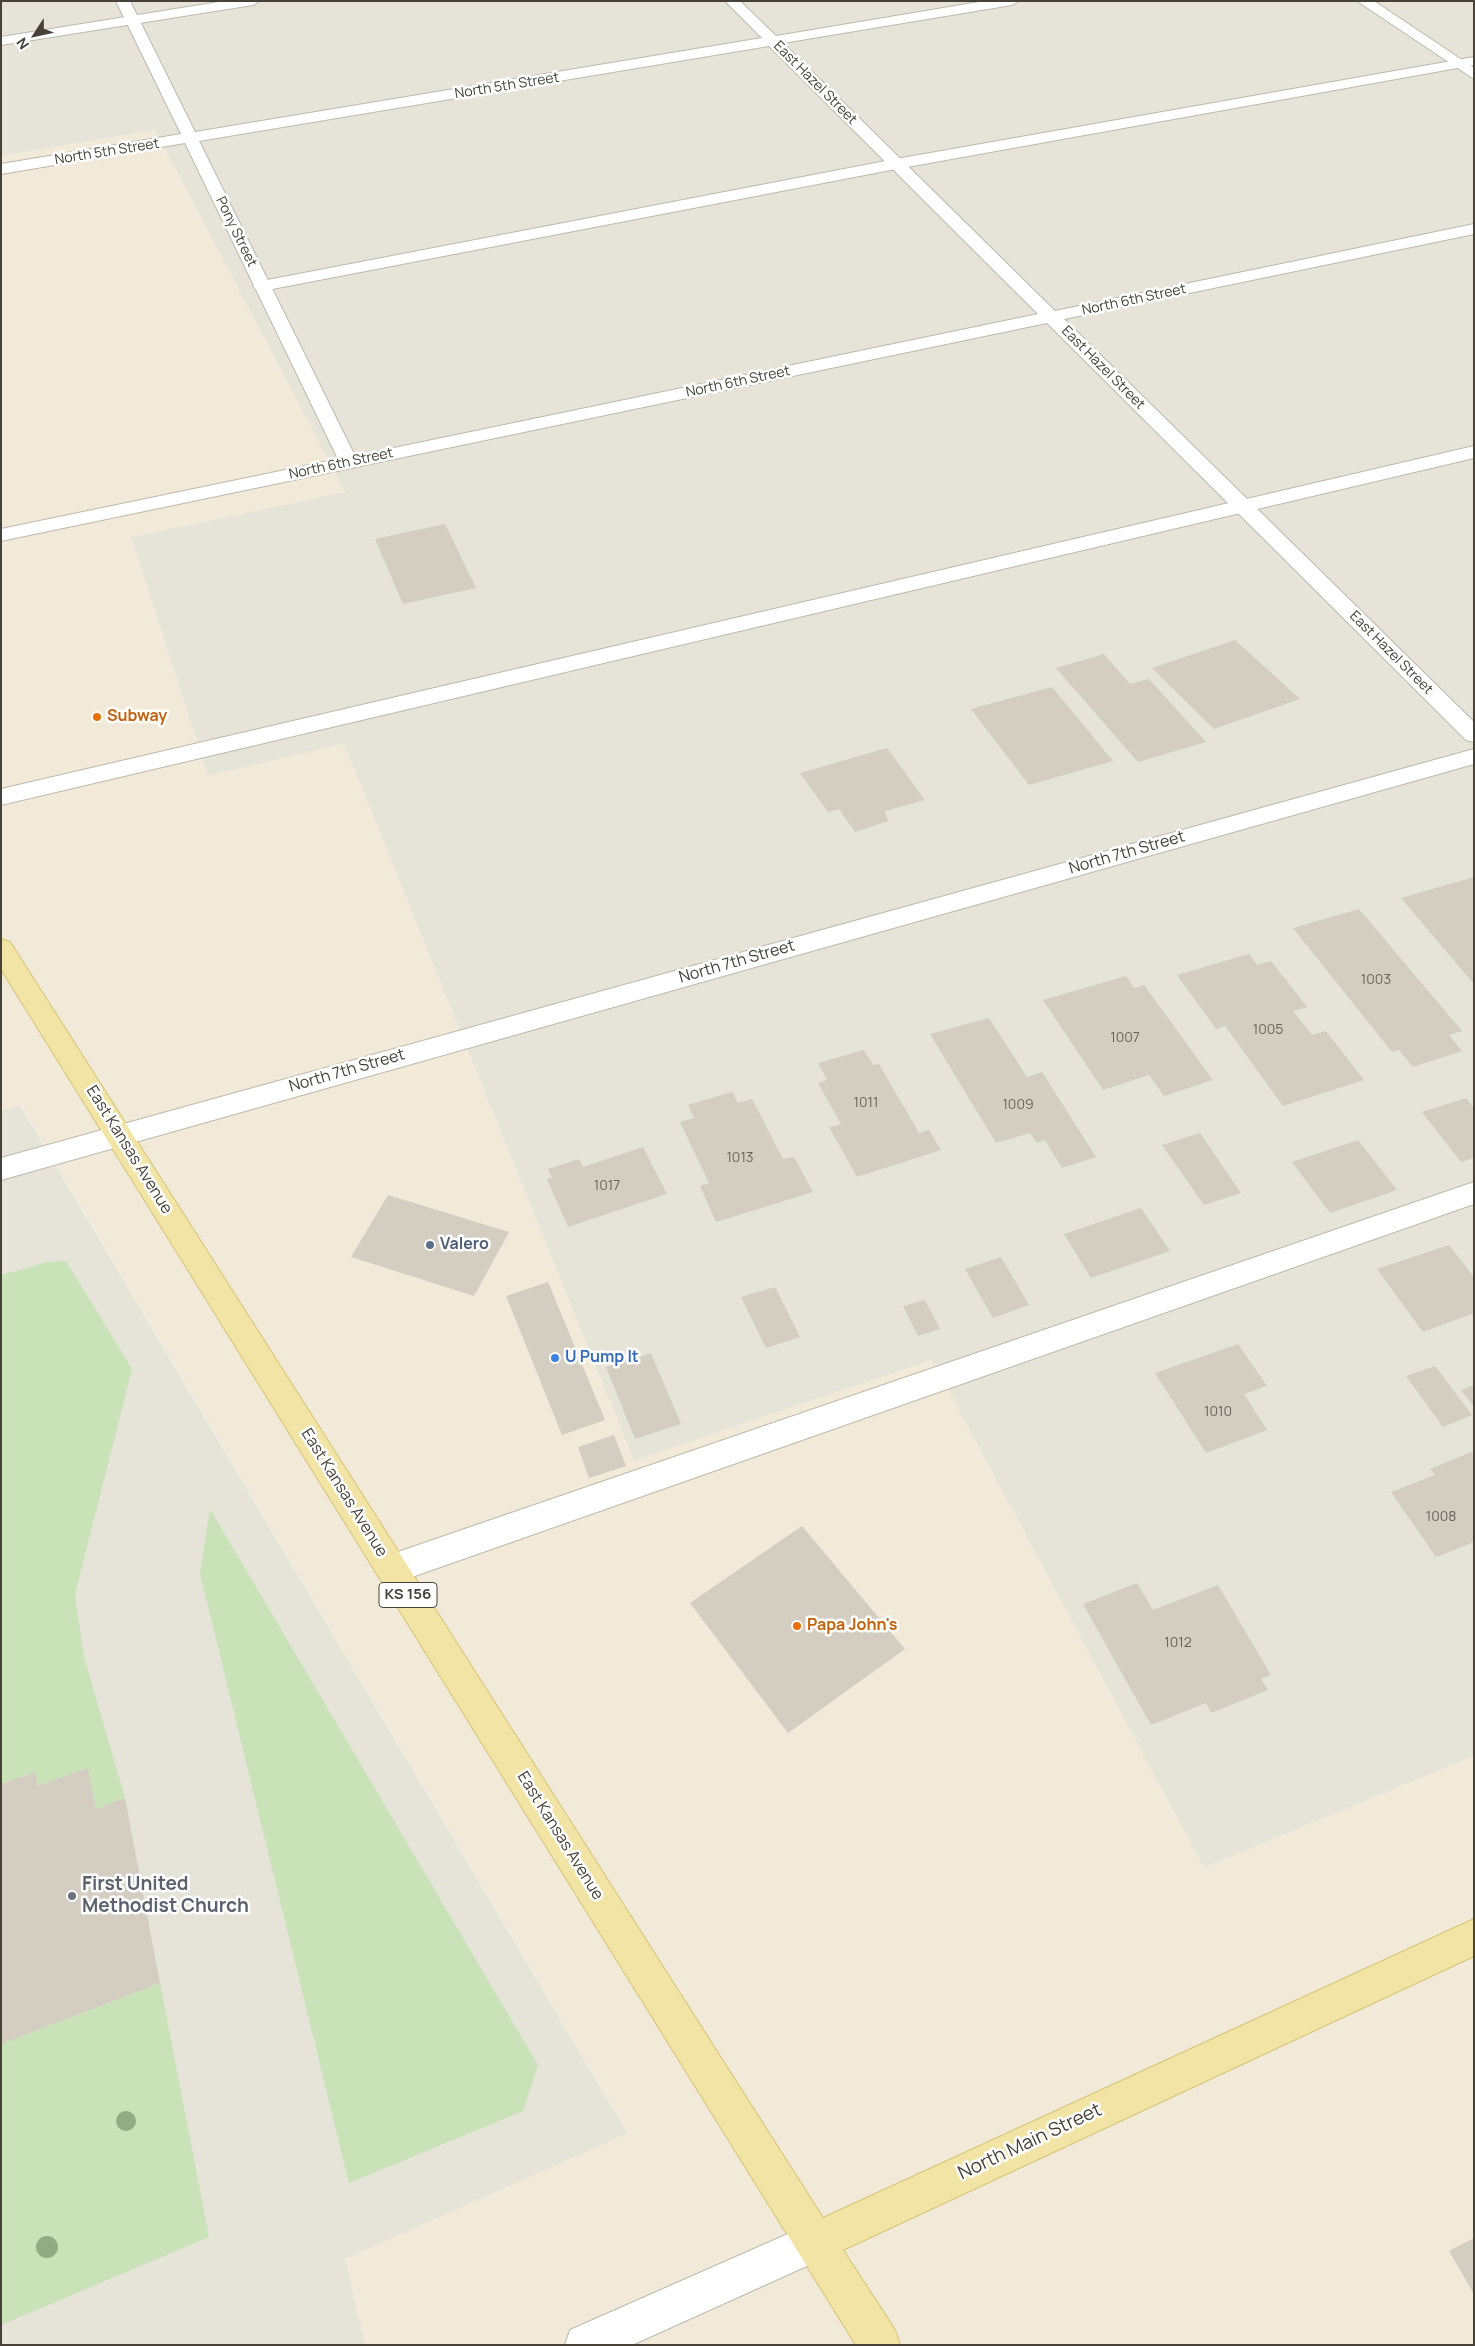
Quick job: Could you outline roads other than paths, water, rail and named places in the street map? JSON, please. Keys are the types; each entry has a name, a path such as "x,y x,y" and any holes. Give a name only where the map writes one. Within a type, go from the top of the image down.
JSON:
{"main road":[{"name":"East Kansas Avenue","path":"1,948 880,2345"},
{"name":"North Main Street","path":"815,2242 1474,1937"}],"street":[{"name":"Pony Street","path":"123,1 349,462"},
{"path":"1,41 133,22 253,1"},
{"name":"East Hazel Street","path":"732,1 1474,735"},
{"name":"North 5th Street","path":"1,169 1012,1"},
{"path":"1364,1 1474,75"},
{"path":"262,286 896,164 1474,61"},
{"name":"North 6th Street","path":"1,535 1474,228"},
{"path":"1,797 1474,452"},
{"name":"North 7th Street","path":"1,1169 119,1134 1474,756"},
{"path":"392,1569 1474,1193"},
{"name":"North Main Street","path":"585,2345 815,2242"}],"place":[{"name":"Subway","path":"97,717"},
{"name":"Valero","path":"430,1245"},
{"name":"U Pump It","path":"555,1358"},
{"name":"Papa John's","path":"797,1626"},
{"name":"First United Methodist Church","path":"72,1896"}]}
